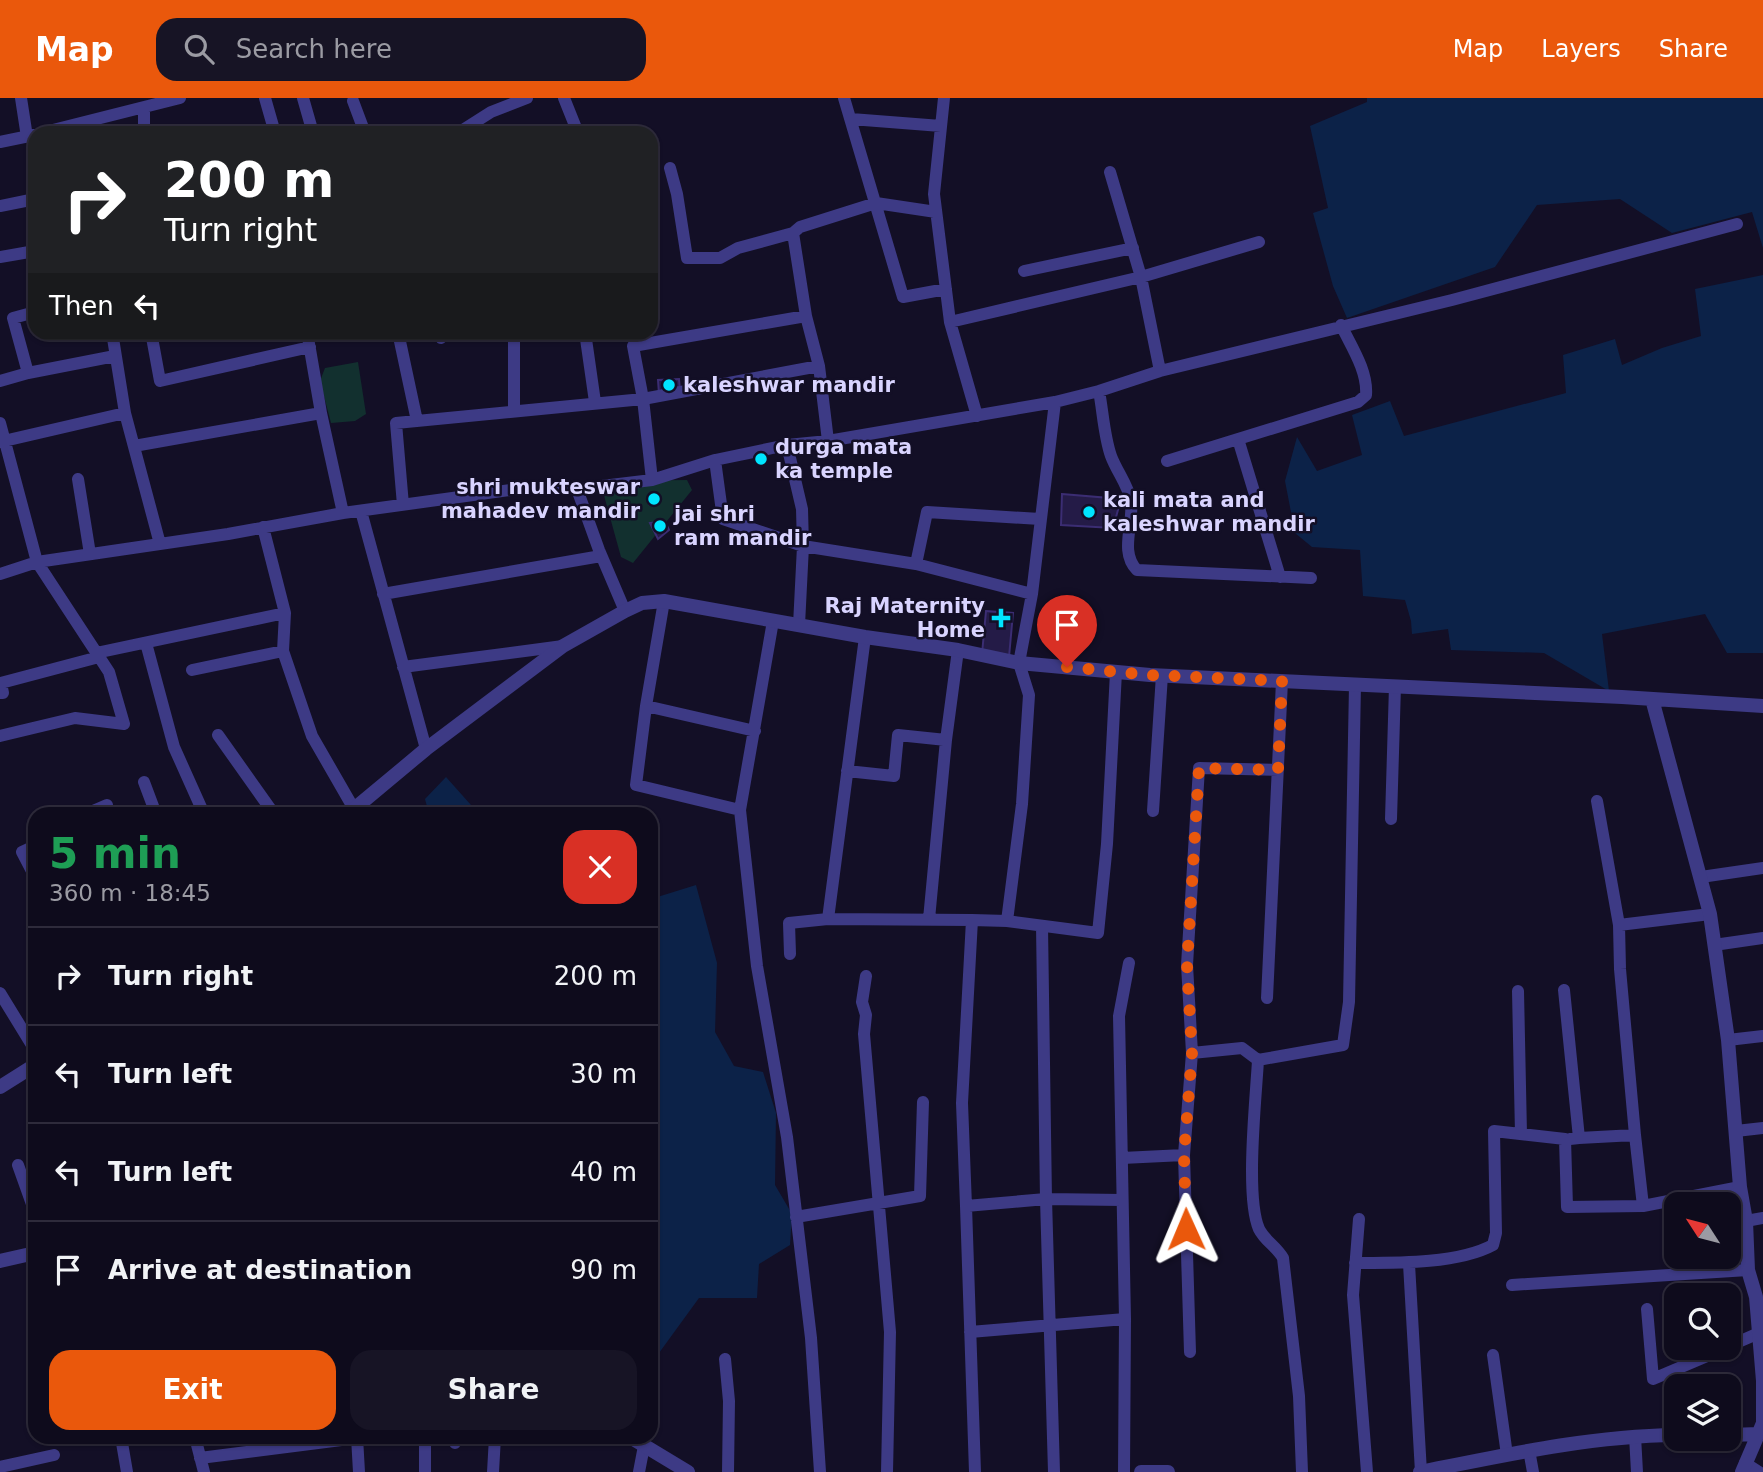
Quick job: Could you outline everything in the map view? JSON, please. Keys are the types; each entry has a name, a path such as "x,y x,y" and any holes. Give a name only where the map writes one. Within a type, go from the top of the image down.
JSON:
{"street":[{"path":"21,98 28,126"},
{"path":"66,126 144,109 180,98"},
{"path":"265,98 273,126"},
{"path":"303,98 311,126"},
{"path":"564,98 575,126"},
{"path":"844,98 903,297 946,289"},
{"path":"944,98 934,194 950,322 977,416"},
{"path":"479,126 519,99"},
{"path":"353,101 362,126"},
{"path":"144,109 144,126"},
{"path":"851,119 942,126"},
{"path":"0,142 28,137"},
{"path":"670,168 687,258 720,258 738,248 793,233 800,227 876,203 936,212"},
{"path":"1110,173 1142,277 1160,371"},
{"path":"0,206 28,200"},
{"path":"0,574 37,562 343,513 525,488 577,489 652,480 715,460 787,445 828,441 1055,401 1100,391 1160,371 1452,300 1737,224"},
{"path":"793,233 806,316 819,366 828,441"},
{"path":"950,322 1142,277 1259,242"},
{"path":"1024,271 1133,248"},
{"path":"0,257 28,252"},
{"path":"27,373 13,318 28,314"},
{"path":"652,480 643,399 633,346 806,316"},
{"path":"1167,461 1358,402 1366,395 1367,387 1363,372 1341,326"},
{"path":"113,340 125,413 160,544"},
{"path":"153,340 160,381 310,347"},
{"path":"309,340 343,513"},
{"path":"400,340 417,421"},
{"path":"514,340 514,411"},
{"path":"586,340 595,402"},
{"path":"0,381 115,356"},
{"path":"403,505 396,423 643,399 819,366"},
{"path":"1100,391 1110,454 1132,504 1128,554 1131,564 1137,570 1311,578"},
{"path":"1007,921 1021,804 1029,695 1018,663 1032,594 1055,401"},
{"path":"2,441 125,413"},
{"path":"134,446 321,413"},
{"path":"0,423 2,441 37,562 108,672 124,724 75,718 0,736"},
{"path":"1238,439 1280,577"},
{"path":"787,445 802,509 799,625"},
{"path":"715,460 723,519 803,546 916,564 1032,594"},
{"path":"78,479 90,554"},
{"path":"577,489 625,611"},
{"path":"361,511 426,749"},
{"path":"916,564 927,512 1040,519"},
{"path":"263,527 285,613 283,651 312,736 349,807"},
{"path":"383,594 601,555"},
{"path":"664,601 636,785 740,810"},
{"path":"356,807 426,749 564,646 642,603 664,601 865,637 958,650 1018,663 1162,675 1763,706"},
{"path":"0,682 145,643 285,613"},
{"path":"772,621 740,810 757,966 787,1137 811,1338 820,1472"},
{"path":"828,919 865,637"},
{"path":"145,643 174,747 201,807"},
{"path":"403,667 564,646"},
{"path":"929,919 946,740 958,650"},
{"path":"192,670 283,651"},
{"path":"790,954 789,923 828,919 1007,921 1098,933 1107,844 1115,672"},
{"path":"1153,811 1162,675"},
{"path":"1267,998 1282,681"},
{"path":"1192,1053 1242,1048 1258,1060 1343,1045 1349,1002 1355,684"},
{"path":"1391,819 1395,686"},
{"path":"1652,699 1710,914 1728,1040 1740,1187 1746,1221 1748,1270 1759,1297 1763,1381 1761,1427 1744,1467 1759,1472"},
{"path":"646,706 755,731"},
{"path":"218,735 269,807"},
{"path":"847,771 894,776 898,735 946,740"},
{"path":"1190,1352 1184,1155 1192,1053 1187,965 1199,768 1278,770"},
{"path":"144,782 153,807"},
{"path":"1597,801 1619,925 1620,970 1643,1206"},
{"path":"28,849 22,852 28,864"},
{"path":"1701,877 1763,869"},
{"path":"1619,925 1710,914"},
{"path":"972,920 962,1103 975,1472"},
{"path":"1042,926 1048,1326 1054,1472"},
{"path":"1714,945 1763,938"},
{"path":"1124,1472 1125,1319 1119,1016 1129,963"},
{"path":"866,976 862,1002 866,1016 864,1034 890,1332 887,1472"},
{"path":"1564,990 1572,1138 1567,1207 1643,1206 1740,1187"},
{"path":"1518,991 1521,1134"},
{"path":"0,993 28,1039"},
{"path":"1728,1040 1763,1036"},
{"path":"1258,1060 1252,1175 1255,1204 1259,1227 1283,1258 1299,1396 1302,1472"},
{"path":"0,1087 28,1069"},
{"path":"796,1217 920,1196 923,1102"},
{"path":"1736,1131 1763,1128"},
{"path":"1355,1263 1409,1264 1481,1251 1493,1245 1496,1233 1494,1131 1572,1138 1635,1135"},
{"path":"1122,1158 1184,1155"},
{"path":"18,1165 28,1193"},
{"path":"966,1206 1046,1199 1122,1200"},
{"path":"1746,1221 1763,1218"},
{"path":"1359,1219 1355,1263 1355,1330 1367,1472"},
{"path":"0,1261 28,1255"},
{"path":"1409,1264 1421,1472 1452,1469 1529,1450 1635,1436 1664,1435"},
{"path":"1512,1285 1748,1270"},
{"path":"1647,1309 1653,1379 1698,1360"},
{"path":"970,1332 1125,1319"},
{"path":"1741,1341 1759,1333"},
{"path":"1493,1355 1507,1455"},
{"path":"725,1359 729,1401 729,1472"},
{"path":"1741,1432 1761,1427"},
{"path":"1635,1436 1637,1472"},
{"path":"122,1444 127,1472"},
{"path":"197,1444 204,1472"},
{"path":"254,1444 255,1451"},
{"path":"200,1458 306,1444"},
{"path":"357,1444 359,1472"},
{"path":"425,1444 425,1472"},
{"path":"493,1472 495,1444"},
{"path":"641,1444 688,1472"},
{"path":"639,1472 644,1446"},
{"path":"1529,1450 1533,1472"},
{"path":"0,1466 54,1455"},
{"path":"1141,1472 1168,1472"}],"green space":[{"path":"358,362 366,414 355,421 331,423 320,381 325,368"},
{"path":"687,480 692,490 633,563 621,557 600,481"}],"water":[{"path":"1367,98 1763,98 1763,248 1752,212 1672,233 1620,199 1537,205 1495,267 1347,318 1333,286 1313,213 1328,208 1310,126 1367,102"},
{"path":"1763,275 1763,653 1727,653 1705,614 1602,634 1609,691 1544,653 1451,650 1448,629 1412,634 1405,600 1363,596 1360,550 1312,547 1295,533 1285,481 1297,437 1317,471 1362,455 1352,415 1390,401 1404,436 1566,393 1563,355 1615,339 1622,365 1662,348 1701,336 1695,289"},
{"path":"446,777 473,807 427,807 425,799"},
{"path":"696,885 717,963 715,1032 734,1066 763,1072 776,1113 775,1185 792,1214 790,1245 759,1264 757,1298 699,1298 658,1354 658,897"}],"building":[{"name":"kaleshwar mandir","path":"679,379 680,391 659,394 658,380"},
{"name":"kali mata and kaleshwar mandir","path":"1062,494 1121,499 1113,528 1061,525"},
{"name":"shri mukteswar mahadev mandir","path":"649,495 659,495 659,502 649,504"},
{"name":"jai shri ram mandir","path":"665,521 669,530 658,539 650,523"},
{"path":"986,611 1013,613 1009,657 982,654"}],"place":[{"name":"kaleshwar mandir","path":"669,385"},
{"name":"durga mata ka temple","path":"761,459"},
{"name":"shri mukteswar mahadev mandir","path":"654,499"},
{"name":"kali mata and kaleshwar mandir","path":"1089,512"},
{"name":"jai shri ram mandir","path":"660,526"},
{"name":"Raj Maternity Home","path":"1001,618"}],"route":[{"path":"1067,667 1150,675 1282,681 1278,770 1199,768 1187,965 1192,1053 1184,1155 1186,1229"}]}
